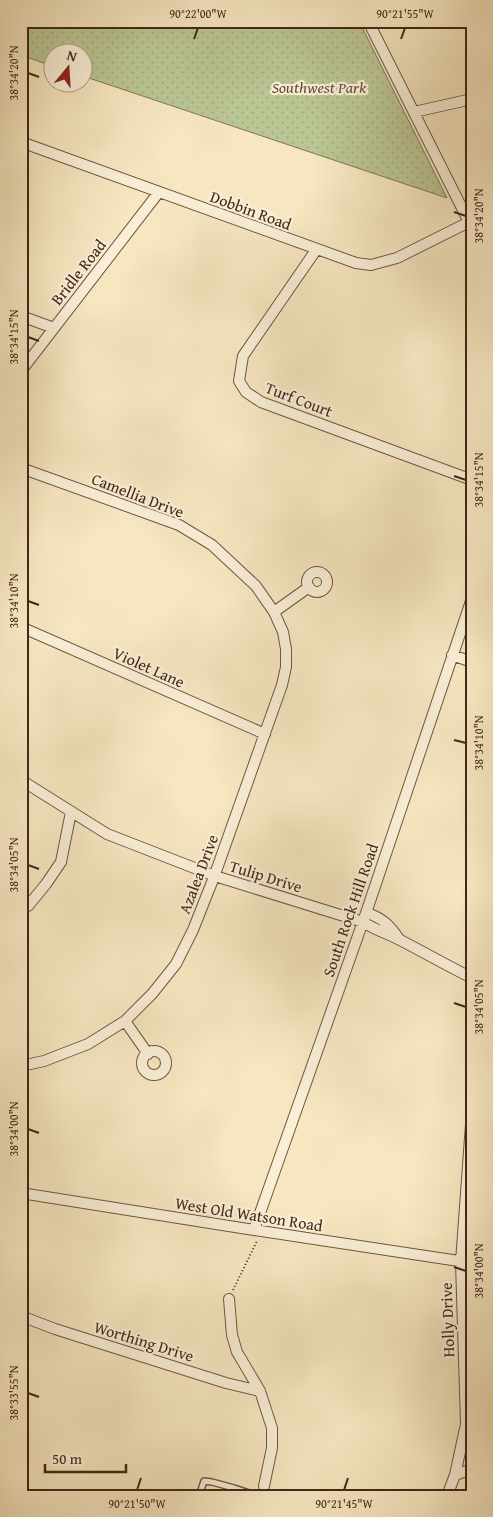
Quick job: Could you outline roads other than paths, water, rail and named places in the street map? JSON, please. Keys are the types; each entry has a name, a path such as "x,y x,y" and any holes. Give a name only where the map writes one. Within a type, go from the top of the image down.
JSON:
{"street":[{"path":"368,21 471,224"},
{"path":"414,112 472,99"},
{"name":"Dobbin Road","path":"21,142 352,262 372,265 397,258 471,224"},
{"name":"Bridle Road","path":"21,371 159,192"},
{"name":"Turf Court","path":"316,250 243,356 239,381 246,392 261,402 472,480"},
{"path":"21,316 54,328"},
{"name":"Camellia Drive","path":"21,468 179,525 212,545 256,586 274,612"},
{"path":"274,612 309,587"},
{"name":"South Rock Hill Road","path":"258,1231 472,598"},
{"name":"Azalea Drive","path":"21,1066 44,1062 88,1044 125,1020 152,994 176,964 194,930 215,876 282,685 286,667 283,632 274,612"},
{"name":"Violet Lane","path":"21,627 265,734"},
{"path":"452,655 472,662"},
{"name":"Tulip Drive","path":"21,780 107,834 215,876 364,917 377,931 399,940 472,978"},
{"path":"21,908 28,906 61,862 71,812"},
{"path":"125,1020 148,1054"},
{"name":"Holly Drive","path":"447,1496 455,1475 466,1424 461,1262 472,1110"},
{"name":"West Old Watson Road","path":"21,1192 258,1231 472,1263"},
{"path":"229,1299 232,1335 237,1352 260,1391 272,1428 272,1448 261,1493"},
{"name":"Worthing Drive","path":"21,1316 63,1332 260,1391"},
{"path":"466,1424 472,1434"},
{"path":"455,1475 472,1469"}],"lane":[{"path":"199,1496 204,1482 212,1482 261,1493"},
{"path":"231,1496 234,1488"}],"park label":[{"name":"Southwest Park","path":"319,87"}]}
